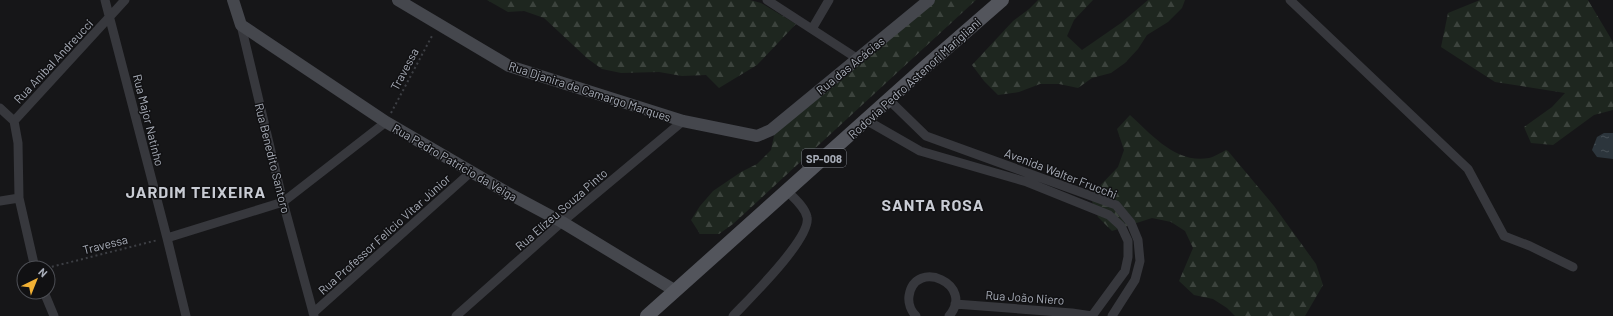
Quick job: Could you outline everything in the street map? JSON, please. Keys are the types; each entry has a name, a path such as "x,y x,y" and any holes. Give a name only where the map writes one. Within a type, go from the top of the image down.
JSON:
{"main road":[{"name":"Rodovia Pedro Astenori Marigliani","path":"647,316 674,290 1002,0"}],"street":[{"name":"Rua Major Natinho","path":"105,0 186,316"},
{"name":"Rua Anibal Andreucci","path":"14,121 125,0"},
{"name":"Rua Benedito Santoro","path":"233,0 241,25 283,202 313,315"},
{"name":"Rua Djanira de Camargo Marques","path":"398,0 509,66 683,121 757,136 771,130"},
{"path":"766,0 858,59"},
{"path":"812,29 829,0"},
{"name":"Rua das Acácias","path":"771,130 929,0"},
{"path":"1290,0 1468,169 1504,236 1530,246 1573,267"},
{"name":"Rua Pedro Patrício da Veiga","path":"241,25 386,122 562,222 674,290"},
{"path":"889,100 926,136 920,151"},
{"path":"0,108 14,121 18,143 19,198 33,260"},
{"name":"Avenida Walter Frucchi","path":"866,120 920,151 1027,182 1109,215 1121,226 1128,241 1128,257 1125,271 1092,316"},
{"name":"Rua Elizeu Souza Pinto","path":"456,316 562,222 683,121"},
{"path":"167,238 283,202 386,122"},
{"name":"Avenida Walter Frucchi","path":"926,136 1116,205 1131,223 1138,240 1140,261 1135,280 1112,316"},
{"name":"Rua Professor Felicio Vitar Júnior","path":"313,315 472,172"},
{"path":"733,316 784,262 807,227 808,217 803,208 787,190"},
{"path":"0,201 19,198"},
{"path":"914,315 910,307 910,292 919,280 926,277 934,277 948,283 953,289 955,304 949,316"},
{"path":"47,300 54,316"},
{"name":"Rua João Niero","path":"955,304 1072,313 1092,316"}],"path":[{"name":"Travessa","path":"386,122 438,24"},
{"name":"Travessa","path":"56,266 167,238"}],"green space":[{"path":"487,0 750,0 761,3 796,24 757,65 719,88 706,75 682,76 659,72 621,73 602,69 588,59 544,18 524,11 508,12"},
{"path":"929,0 976,0 733,224 719,234 700,234 691,220 700,206 713,191 741,172 757,164 771,150 775,131"},
{"path":"1038,0 1093,0 1074,20 1067,36 1082,50 1121,23 1148,0 1185,0 1182,8 1168,22 1147,35 1138,49 1125,63 1111,73 1092,78 1078,88 1059,84 1040,84 1019,92 998,95 984,81 972,65 1013,21"},
{"path":"1480,0 1588,0 1613,42 1613,110 1594,115 1553,145 1531,143 1524,127 1552,107 1565,93 1495,82 1441,47 1448,13"},
{"path":"1130,115 1165,146 1186,157 1197,159 1209,158 1226,150 1228,151 1274,206 1316,264 1323,285 1305,316 1235,316 1227,308 1213,299 1194,295 1179,281 1193,248 1185,231 1171,222 1152,218 1112,231 1098,217 1090,196 1118,167 1124,150 1117,129"}],"water":[{"path":"1604,133 1613,133 1613,159 1597,157 1592,150 1597,137"}],"district":[{"name":"JARDIM TEIXEIRA","path":"196,191"},
{"name":"SANTA ROSA","path":"933,204"}]}
